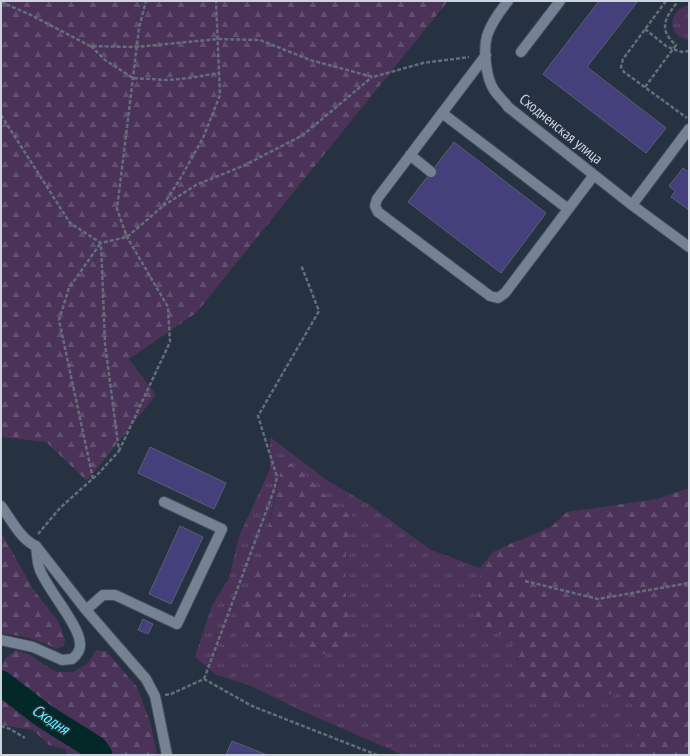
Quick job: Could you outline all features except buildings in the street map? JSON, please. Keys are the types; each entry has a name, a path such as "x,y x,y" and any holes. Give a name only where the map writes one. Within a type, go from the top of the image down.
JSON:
{"street":[{"name":"Сходненская улица","path":"508,1 497,15 487,35 487,70 494,90 508,107 689,248"},
{"path":"521,52 560,1"},
{"path":"486,55 376,199 375,206 378,212 490,296 498,298 505,293 594,175"},
{"path":"442,113 568,209"},
{"path":"632,205 689,129"},
{"path":"410,155 431,172"},
{"path":"86,610 103,594 115,595 177,624 222,529 164,502"},
{"path":"1,506 86,610 146,679 156,696 167,755"},
{"path":"1,640 33,647 62,660 72,659 78,653 80,644 76,631 39,569 33,545"}],"path":[{"path":"33,545 60,508 93,479 119,451 170,342 168,307 127,237 117,209 136,47 146,1"},
{"path":"162,206 180,179 203,138 220,95 216,1"},
{"path":"666,1 623,60 621,67 624,72 689,120"},
{"path":"645,87 676,45 666,34 666,19 678,1"},
{"path":"1,2 31,15 90,46 105,60 133,78 167,80 219,73"},
{"path":"645,30 666,46 682,52 689,51"},
{"path":"90,46 136,47 218,39 260,40 310,60 373,77"},
{"path":"93,479 59,320 69,288 101,243 127,237 162,206 196,185 243,166 303,135 373,77 423,63 486,55"},
{"path":"1,115 70,223 101,243"},
{"path":"101,243 105,344 119,451"},
{"path":"156,696 171,694 204,679 274,490 277,477 258,416 319,311 301,265"},
{"path":"525,581 598,599 689,583"},
{"path":"204,679 252,706 377,755"},
{"path":"1,726 26,738"}],"green space":[{"path":"1,1 448,1 196,313 129,359 156,395 87,481 46,442 1,437"},
{"path":"685,6 689,6 689,40 682,38 677,34 672,25 675,15"},
{"path":"270,437 328,481 368,504 431,550 480,568 480,590 474,612 481,630 502,634 516,648 519,669 586,701 605,694 625,693 636,710 640,752 643,755 403,755 300,710 249,685 217,675 195,657 212,605 229,578 239,536 270,469","holes":["282,465 354,518 346,551 345,589 350,619 300,650 287,639 254,640 238,632 245,601 253,595"]},
{"path":"288,463 296,465 328,498 354,518 346,551 345,589 350,619 349,645 334,653 317,654 300,650 287,639 254,640 238,632 245,601 253,595 253,575 271,517 282,465"},
{"path":"689,488 689,755 643,755 640,752 636,710 625,693 605,694 586,701 565,703 544,702 525,689 519,669 516,648 502,634 481,630 474,611 480,590 480,568 493,552 552,526 567,512 657,499"},
{"path":"1,532 33,589 58,621 65,639 64,646 56,649 36,640 1,633"},
{"path":"16,650 31,655 57,672 73,672 88,663 96,650 106,651 137,687 151,725 157,755 68,755 65,749 49,745 33,730 1,725 1,669 5,659"}],"waterway":[{"name":"Сходня","path":"1,683 44,716 95,748 100,755"}]}
